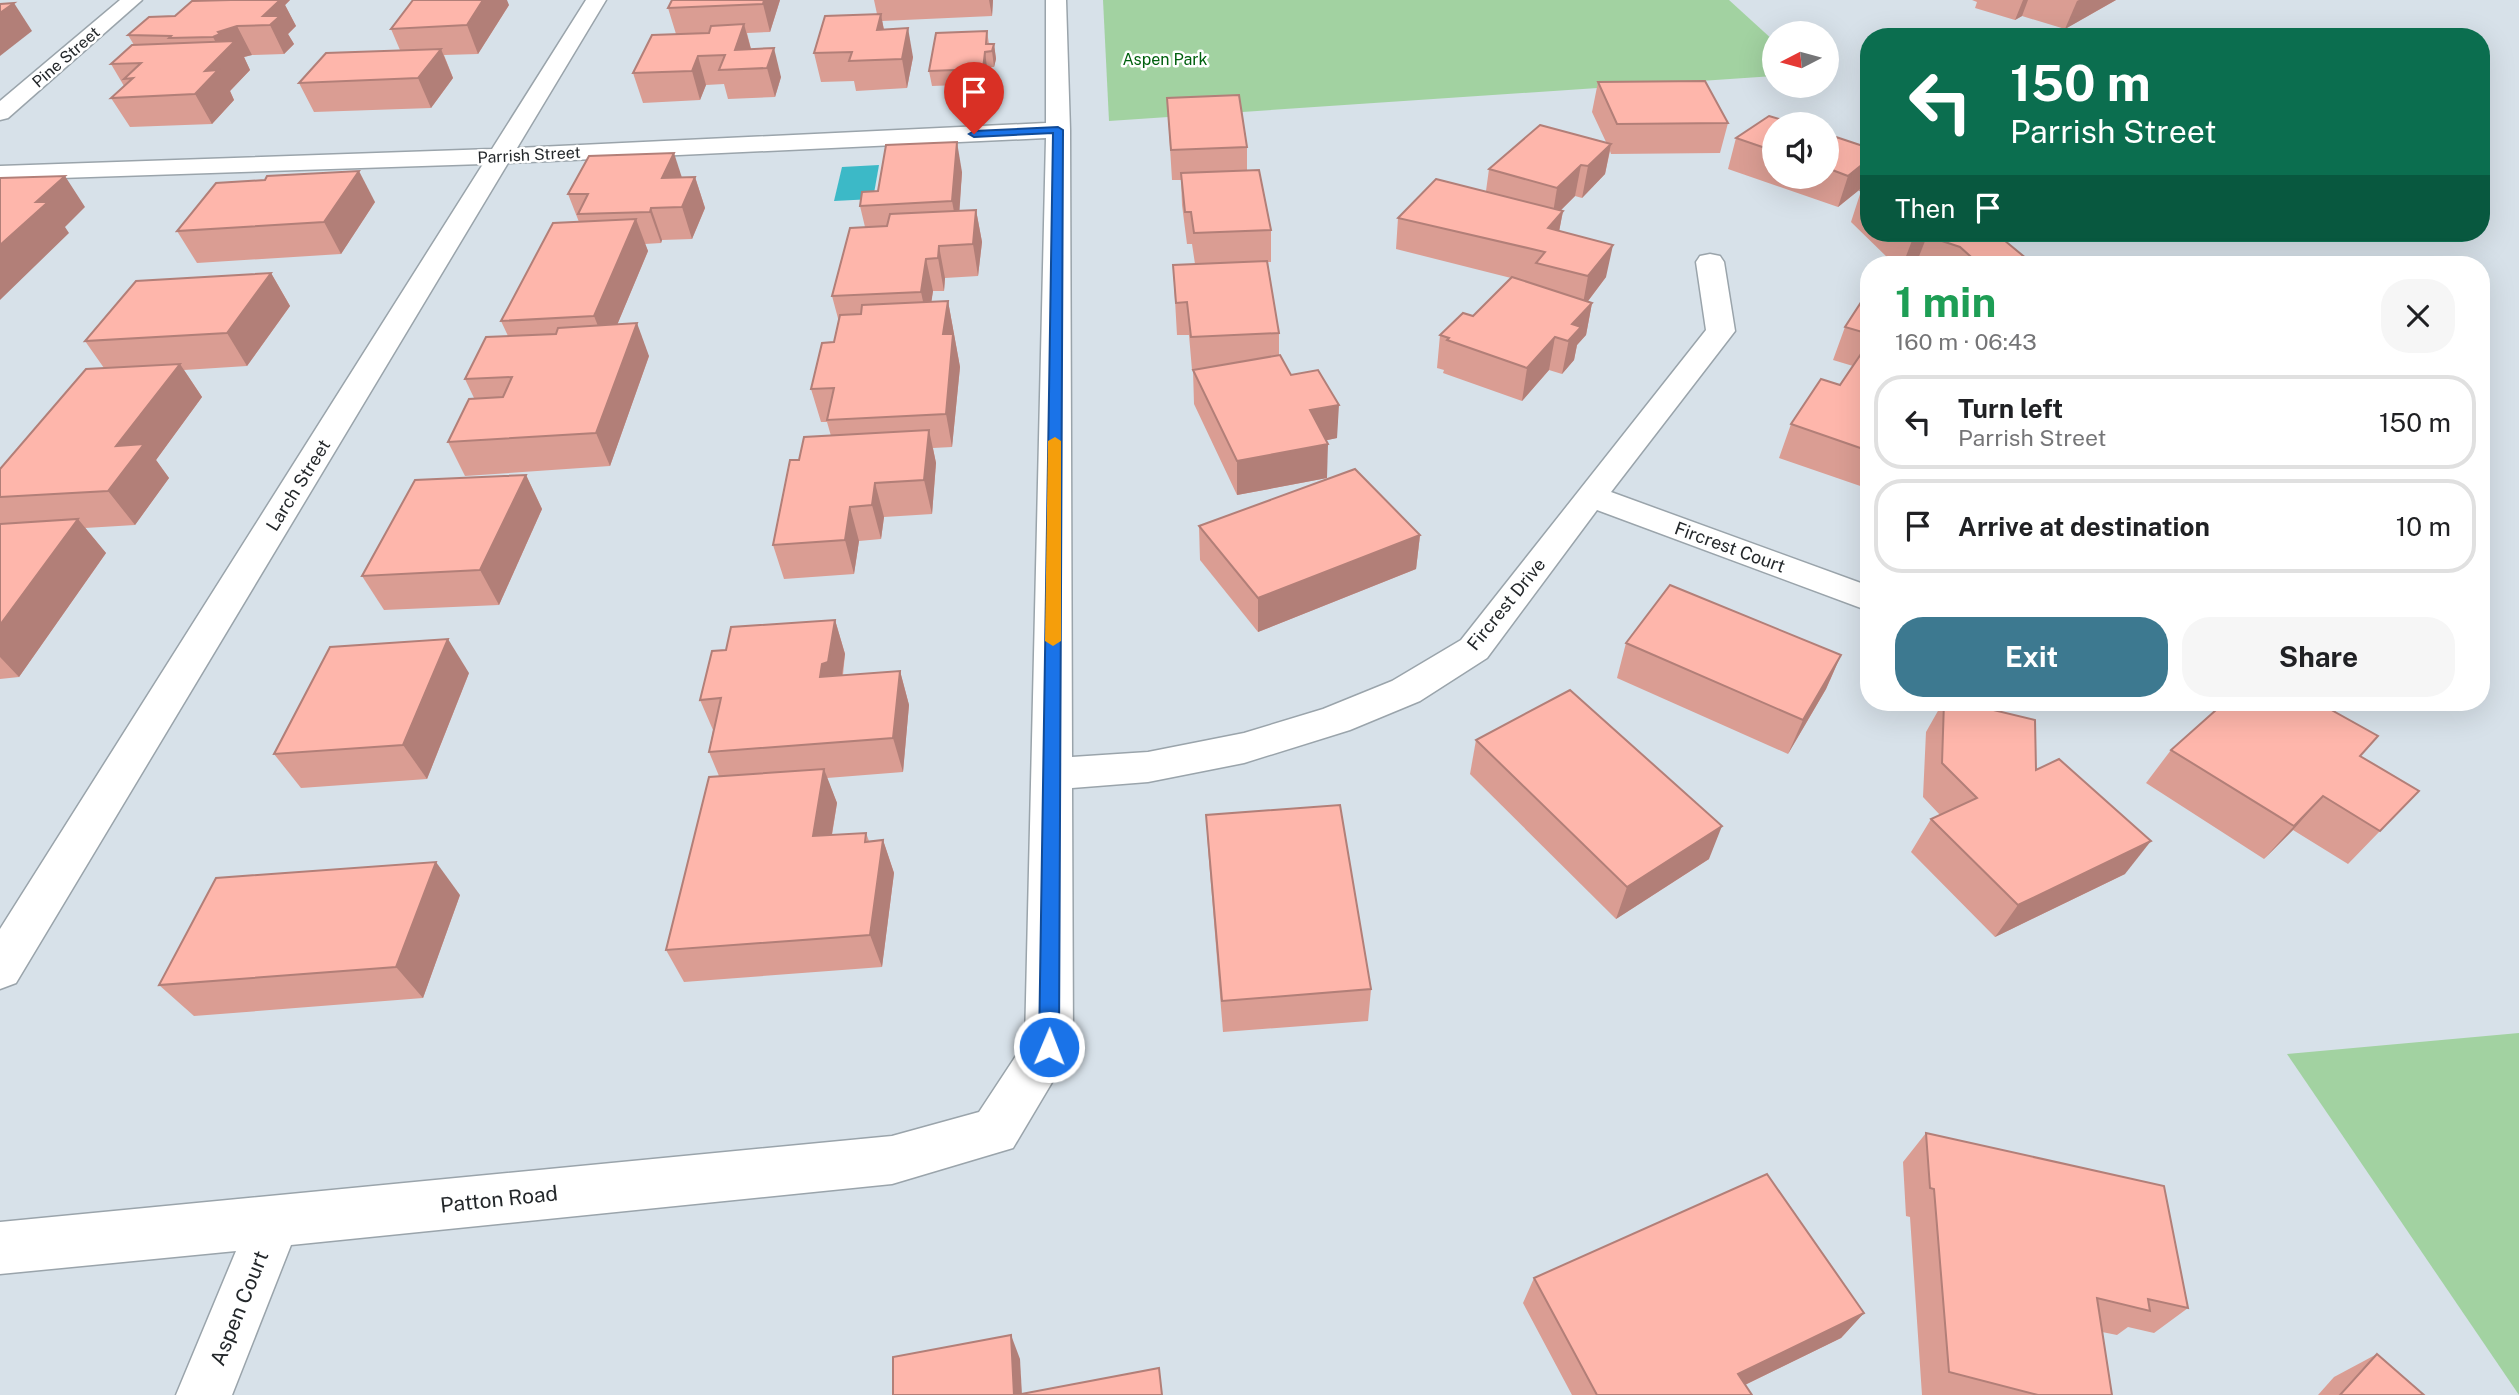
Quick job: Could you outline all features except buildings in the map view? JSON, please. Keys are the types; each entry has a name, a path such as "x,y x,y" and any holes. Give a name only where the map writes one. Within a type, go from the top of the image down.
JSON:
{"street":[{"name":"Pine Street","path":"0,113 132,0"},
{"name":"Larch Street","path":"0,969 596,0"},
{"path":"1052,774 1058,130 1056,0"},
{"name":"Parrish Street","path":"0,173 501,156 1058,130"},
{"name":"Fircrest Drive","path":"1052,774 1148,766 1244,748 1336,720 1406,691 1474,649 1590,496 1721,331 1710,262"},
{"name":"Fircrest Court","path":"1590,496 1860,596"},
{"name":"Patton Road","path":"0,1248 892,1160 995,1131 1049,1047 1052,774"},
{"name":"Aspen Court","path":"204,1395 274,1221"}],"green space":[{"name":"Aspen Park","path":"1103,0 1729,0 1762,30 1762,77 1109,121"},
{"path":"2519,1033 2519,1395 2287,1054"}],"water":[{"path":"879,165 873,199 834,201 842,167"}],"slow traffic":[{"path":"1053,641 1055,441"}],"route":[{"path":"974,134 1058,130 1049,1047"}]}
